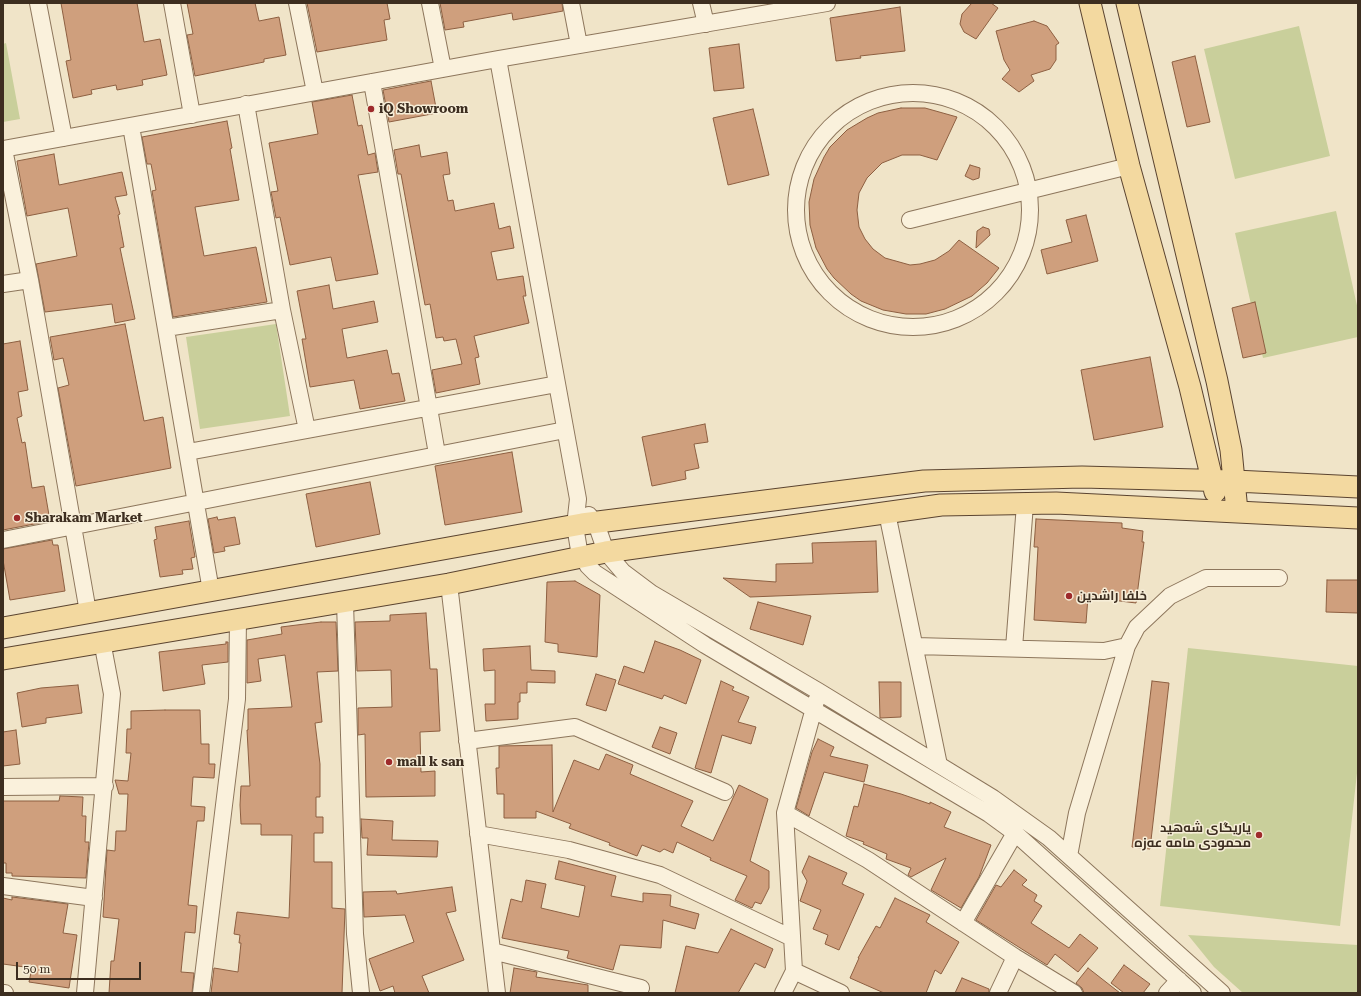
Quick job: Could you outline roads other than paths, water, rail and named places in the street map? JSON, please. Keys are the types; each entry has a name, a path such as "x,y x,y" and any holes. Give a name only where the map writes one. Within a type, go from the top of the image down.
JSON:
{"main road":[{"path":"1090,3 1129,166 1190,387 1212,480 1228,511"},
{"path":"1127,3 1217,381 1231,450 1234,480 1228,511"},
{"path":"1190,387 1217,381"},
{"path":"3,628 585,524 924,480 1082,478 1234,480 1358,487"},
{"path":"3,659 102,641 449,584 606,552 941,505 1056,503 1358,518"}],"street":[{"path":"38,3 64,138"},
{"path":"172,3 192,115"},
{"path":"297,3 315,92"},
{"path":"430,3 443,69"},
{"path":"571,3 579,46"},
{"path":"701,3 706,24"},
{"path":"88,612 30,280 3,149 498,59 827,3"},
{"path":"498,59 566,430 568,452 578,499 585,524 606,552 623,572 651,593 818,691 993,798 1049,838 1222,993"},
{"path":"372,82 437,454"},
{"path":"904,94 934,95 959,102 982,116 1001,133 1013,149 1022,166 1029,191 1030,217 1025,243 1015,267 1008,278 990,297 969,312 950,320 931,325 903,326 888,323 860,313 847,306 824,285 815,273 808,260 798,232 796,202 798,187 808,158 816,145 836,122 847,113 874,100 889,96 904,94"},
{"path":"246,104 282,310 307,430"},
{"path":"131,126 211,590"},
{"path":"910,220 1129,166"},
{"path":"3,284 30,280"},
{"path":"166,328 282,310"},
{"path":"188,452 557,384"},
{"path":"3,540 566,430"},
{"path":"1014,648 1025,504"},
{"path":"887,513 939,765"},
{"path":"585,524 578,550 595,573 643,606 814,711 989,814 1015,833 1193,993"},
{"path":"1069,856 1077,813 1127,646 1137,627 1170,596 1206,578 1279,578"},
{"path":"449,584 497,993"},
{"path":"344,602 355,934 361,993"},
{"path":"201,993 237,699 238,619"},
{"path":"85,993 105,786 112,694 102,641"},
{"path":"914,646 1104,651 1127,646"},
{"path":"783,993 794,971 785,813 814,711 818,691"},
{"path":"467,741 575,728 725,792"},
{"path":"3,787 105,786"},
{"path":"785,813 868,860 1015,957 1074,993"},
{"path":"963,923 1015,833"},
{"path":"478,834 569,850 660,875 792,938"},
{"path":"3,886 94,898"},
{"path":"492,951 641,988"},
{"path":"998,993 1015,957"},
{"path":"794,971 841,993"},
{"path":"1167,993 1179,980"}],"place":[{"name":"iQ Showroom","path":"371,109"},
{"name":"Sharakam Market","path":"17,518"},
{"name":"خلفا راشدين","path":"1069,596"},
{"name":"mall k san","path":"389,762"},
{"name":"یاریگاى شه‌هید محمودى مامه‌ عه‌زه","path":"1259,835"}]}
